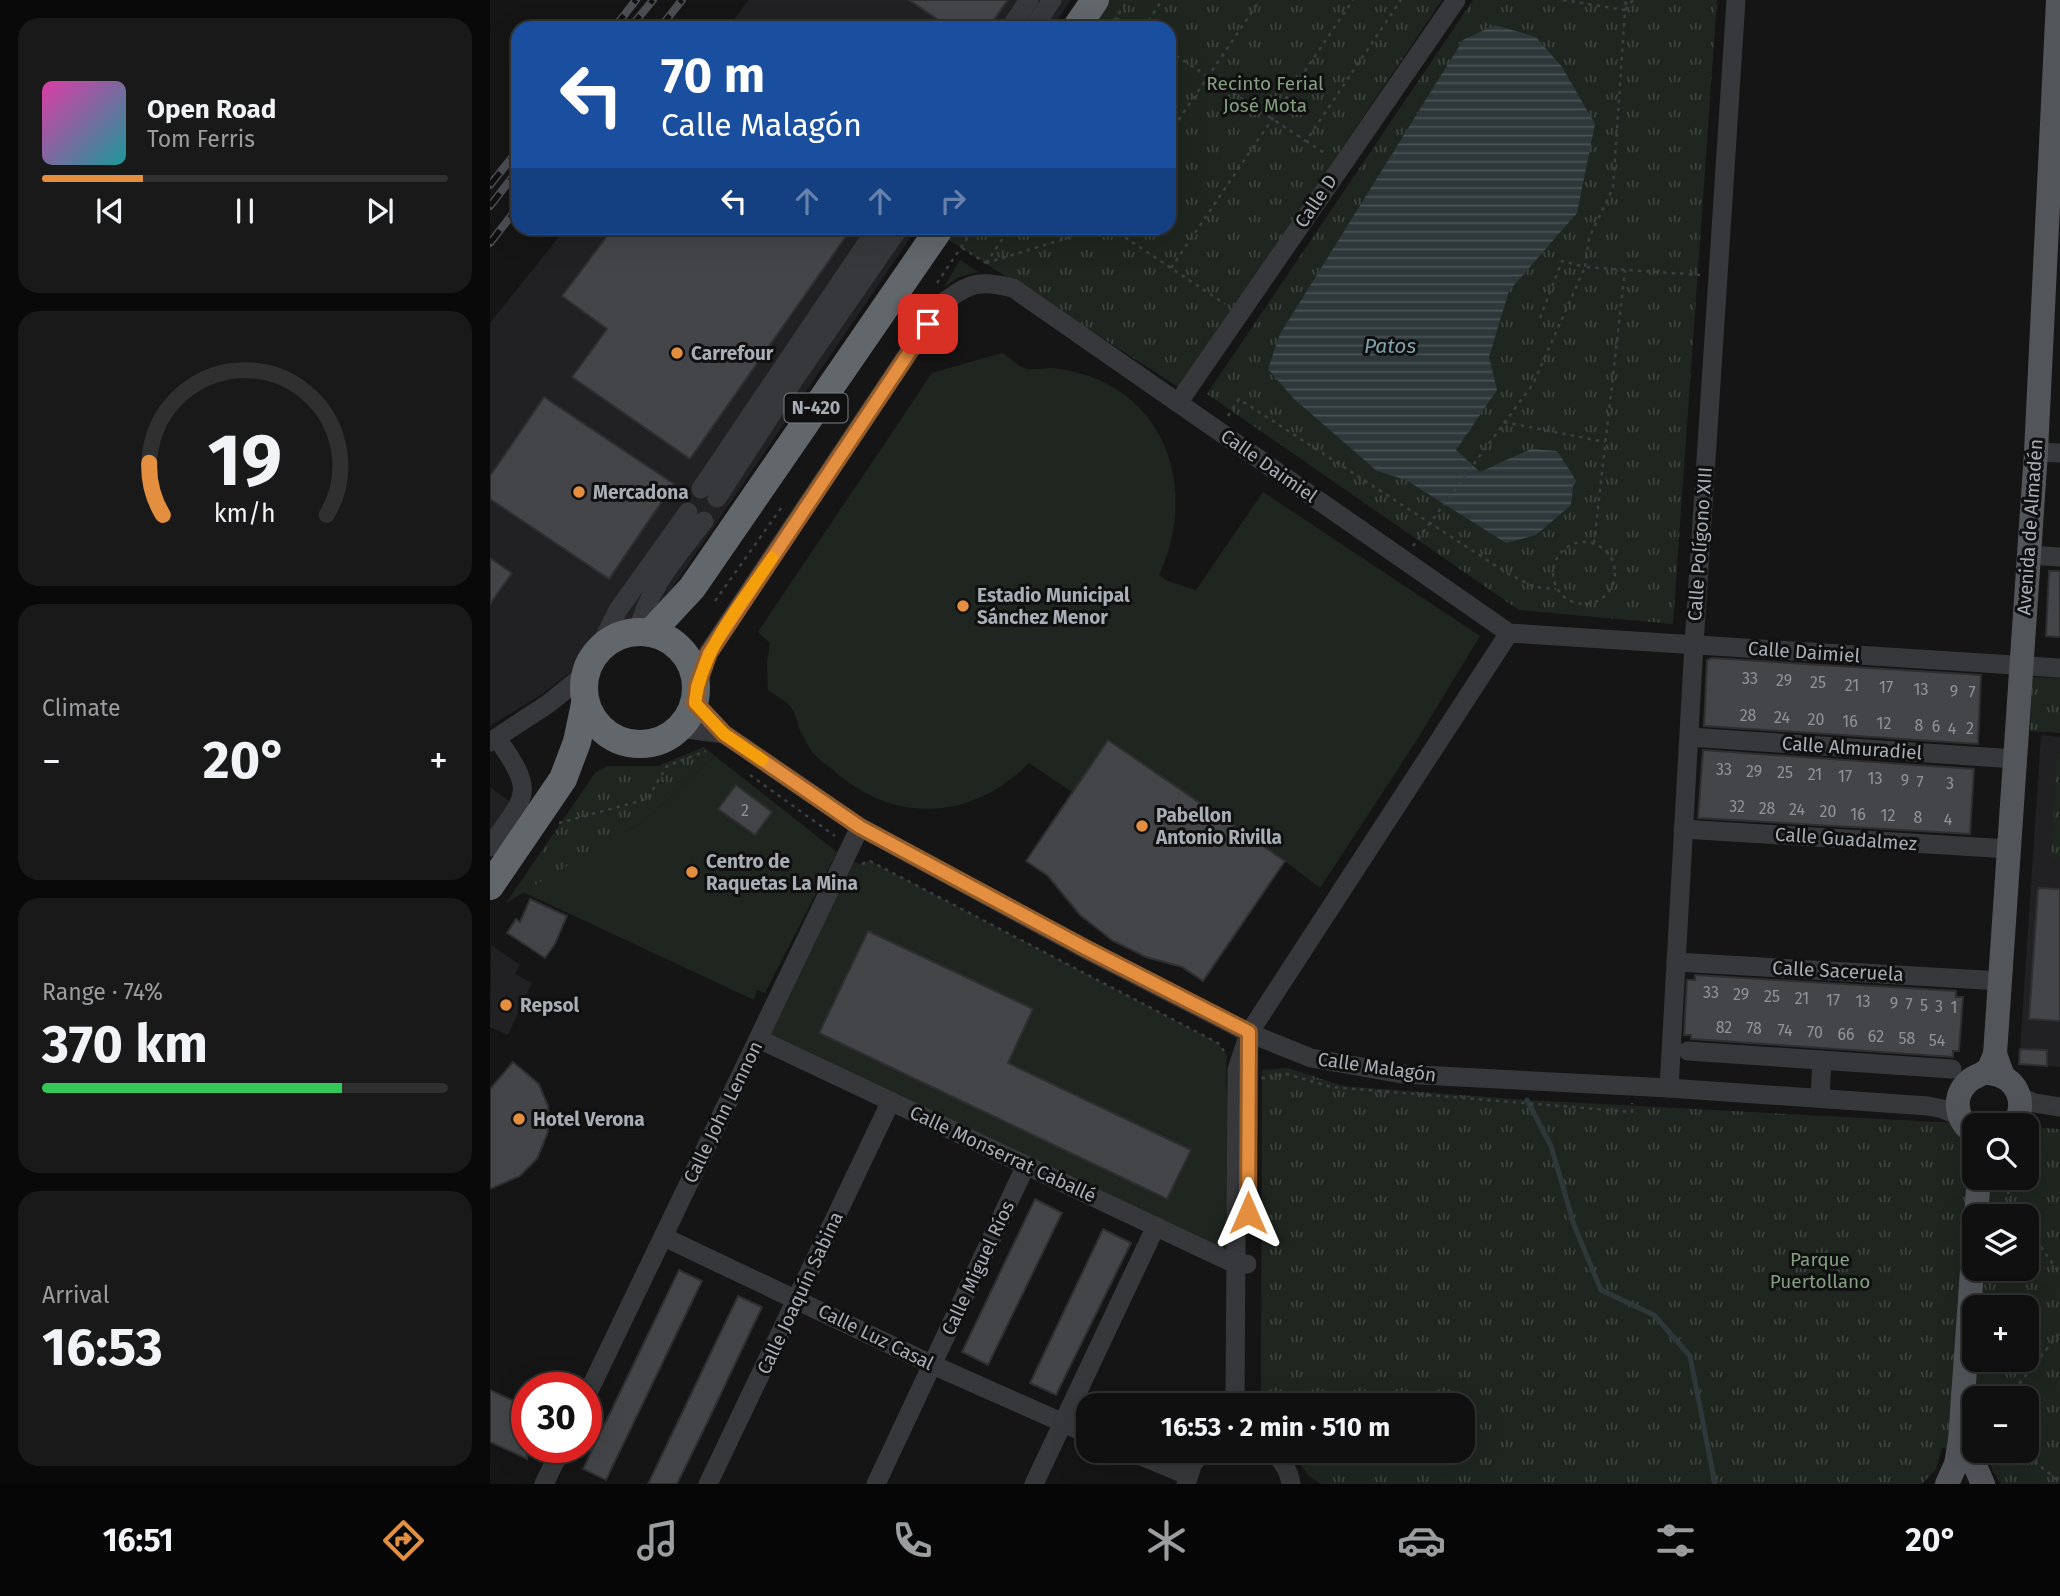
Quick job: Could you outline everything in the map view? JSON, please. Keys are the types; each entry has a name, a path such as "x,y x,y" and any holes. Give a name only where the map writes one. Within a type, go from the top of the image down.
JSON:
{"highway":[{"name":"N-420","path":"599,649 624,634 644,632 692,588 935,235"},
{"name":"N-420","path":"692,588 684,653 693,669 696,694"},
{"path":"644,632 669,640 684,653"},
{"path":"490,886 563,779 577,742 590,660 599,649"},
{"path":"585,693 589,713 601,729 618,740 631,744 657,742 680,729 688,718 696,694"},
{"path":"563,779 591,755 618,740"}],"main road":[{"name":"Avenida de Almadén","path":"1993,1068 2028,555 2048,453 2057,0"},
{"path":"1964,1113 1971,1079 1993,1068 2010,1081 2017,1113"},
{"path":"1947,1484 1956,1464 1960,1440 1971,1281"},
{"path":"1976,1463 1983,1484"}],"street":[{"path":"1015,21 1029,0"},
{"path":"1038,21 1052,0"},
{"name":"Calle D","path":"1178,403 1456,0"},
{"name":"Calle Polígono XIII","path":"1669,1088 1694,644 1736,0"},
{"path":"709,493 873,235"},
{"path":"709,493 795,378 894,235"},
{"name":"Calle Daimiel","path":"696,694 709,653 941,304 964,287 988,282 1013,288 1509,633 2060,667"},
{"path":"696,516 688,497 696,490 709,493"},
{"path":"599,649 618,610 696,516 716,513 709,493"},
{"path":"644,632 643,610 651,592 696,516"},
{"path":"2028,555 2060,557"},
{"path":"1236,1393 1249,1032 1509,633"},
{"path":"490,847 522,798 524,788 522,775 494,740 548,704 585,693"},
{"name":"Calle Malagón","path":"696,694 718,741"},
{"name":"Calle Malagón","path":"680,729 718,741 860,827 1085,948 1249,1032 1311,1058 1402,1074 1928,1105 1945,1102 1962,1114"},
{"name":"Calle Almuradiel","path":"1689,737 2015,759"},
{"name":"Calle John Lennon","path":"598,1372 860,827"},
{"name":"Calle Guadalmez","path":"1684,829 2009,849"},
{"name":"Calle Saceruela","path":"1676,962 2001,981"},
{"name":"Calle Monserrat Caballé","path":"759,1039 1242,1264"},
{"path":"1688,1051 1952,1069"},
{"path":"1820,1098 1822,1060"},
{"name":"Calle Joaquín Sabina","path":"708,1484 891,1101"},
{"path":"2017,1113 2057,1107"},
{"name":"Calle Miguel Ríos","path":"876,1484 1026,1165"},
{"path":"1034,1484 1156,1226"},
{"name":"Calle Luz Casal","path":"664,1237 933,1366 1076,1429"},
{"path":"1242,1264 1247,1393"},
{"path":"550,1482 557,1463"},
{"path":"1154,1463 1187,1479"},
{"path":"1283,1463 1295,1481"}],"path":[{"path":"1116,18 1128,0"},
{"path":"1149,21 1163,0"},
{"path":"1176,124 1260,0"},
{"path":"1171,268 1353,0"},
{"path":"1306,141 1401,0"},
{"path":"1563,0 1625,9"},
{"path":"1404,560 1532,384 1585,267 1588,239 1613,188 1626,0"},
{"path":"1625,9 1633,0"},
{"path":"1086,20 1116,18 1121,21"},
{"path":"1176,55 1341,165"},
{"path":"969,235 961,247 986,263 1077,235"},
{"path":"986,263 1005,235"},
{"path":"1122,235 1239,314"},
{"path":"1540,318 1562,261 1585,267 1718,276"},
{"path":"1594,543 1625,270"},
{"path":"1222,425 1239,400 1507,573 1534,587 1556,589"},
{"path":"1504,422 1605,442"},
{"path":"1594,543 1604,549 1615,566 1613,586 1607,594 1590,604 1580,604 1562,597 1553,579 1556,558 1563,549 1573,544 1594,543"},
{"path":"548,826 647,799 667,766 718,741"},
{"path":"745,772 835,835 838,844"},
{"path":"1520,1104 1632,1112 1632,1086"},
{"path":"2039,1244 2060,1274"},
{"path":"2017,1386 2060,1332"},
{"path":"2054,1340 2060,1343"},
{"path":"2036,1463 2058,1481 2060,1474"}],"shaded area":[{"path":"749,0 1071,0 1057,21 732,21"},
{"path":"560,235 912,235 654,615 618,636 542,694 490,726 490,323"},
{"path":"2041,735 2060,737 2060,1067 2019,1064"},
{"path":"490,787 512,803 490,833"},
{"name":"Repsol","path":"491,945 520,965 515,974 532,983 508,1035 490,1027"}],"green space":[{"name":"Recinto Ferial José Mota","path":"1109,0 1442,0 1180,388 946,238 948,235 1176,235 1176,21 1094,21"},
{"path":"1473,0 1717,0 1673,624 1519,610 1207,394"},
{"path":"960,260 978,272 959,277 944,287"},
{"path":"1002,353 1027,369 1051,368 1097,379 1124,394 1145,414 1160,437 1170,463 1175,490 1175,519 1159,575 1168,581 1196,590 1263,492 1480,636 1415,743 1320,888 1285,861 1203,981 1182,967 1146,957 1113,941 1080,915 1048,876 1026,861 1072,792 1029,763 1007,782 984,796 960,805 935,809 910,808 885,802 861,790 816,756 803,736 792,708 768,690 767,662 770,643 758,632 932,373"},
{"path":"2032,677 2060,678 2060,733 2030,731"},
{"path":"704,747 715,756 644,821 506,903 595,773 607,766 658,766"},
{"path":"2057,753 2060,753 2060,858 2051,858"},
{"name":"Centro de Raquetas La Mina","path":"715,756 837,852 765,993 757,990 754,1000 523,892 644,821"},
{"path":"845,858 860,864 870,861 1218,1043 1227,1055 1235,1264 759,1039"},
{"name":"Parque Puertollano","path":"1288,1068 1343,1086 1527,1100 1962,1123 1962,1190 2039,1190 2039,1128 2060,1129 2060,1484 2001,1484 1992,1470 1991,1463 2039,1463 2039,1386 1962,1386 1962,1449 1942,1448 1936,1469 1922,1484 1321,1484 1309,1476 1299,1463 1475,1463 1475,1393 1261,1393 1262,1070"}],"water":[{"name":"Patos","path":"1495,25 1536,37 1562,67 1595,124 1577,213 1509,291 1489,357 1497,390 1456,450 1480,472 1531,449 1557,451 1574,477 1571,505 1536,535 1506,543 1406,480 1377,471 1294,399 1268,369 1280,334 1463,40"}],"building":[{"path":"909,0 1008,0 993,21 940,21"},
{"name":"Carrefour","path":"608,235 847,235 690,459 572,377 607,329 562,296"},
{"name":"Mercadona","path":"544,397 674,484 609,579 490,499 490,476"},
{"path":"490,558 512,573 490,604"},
{"path":"2049,571 2060,571 2060,637 2046,636"},
{"path":"1712,658 1981,675 1978,744 1704,726 1707,660"},
{"name":"Pabellon Antonio Rivilla","path":"1108,740 1285,861 1203,981 1182,967 1146,957 1113,941 1080,915 1048,876 1026,861"},
{"path":"1703,750 1974,769 1970,834 1698,818"},
{"path":"736,785 772,812 755,835 718,809"},
{"path":"2038,888 2060,889 2060,1021 2029,1019"},
{"path":"530,899 567,916 555,944 545,958 507,933 516,919 520,922"},
{"path":"868,931 1033,1009 1008,1063 1191,1150 1167,1199 819,1033"},
{"path":"1695,975 1956,991 1956,997 1963,997 1959,1051 1953,1051 1953,1057 1691,1039 1691,1035 1684,1035 1687,980 1695,980"},
{"path":"2020,1049 2047,1050 2047,1066 2019,1064"},
{"name":"Hotel Verona","path":"513,1062 539,1084 548,1106 548,1132 537,1159 520,1176 490,1189 490,1089"},
{"path":"1035,1199 1062,1213 988,1365 962,1352"},
{"path":"1103,1229 1131,1243 1056,1395 1030,1383"},
{"path":"679,1270 702,1281 606,1480 583,1469 586,1463 602,1463 602,1430"},
{"path":"738,1296 762,1307 707,1423 677,1484 648,1484"},
{"path":"490,1390 511,1400 511,1452 490,1442"}],"waterway":[{"path":"1527,1100 1551,1146 1574,1225 1601,1290 1654,1315 1690,1356 1715,1484"}],"railway":[{"path":"620,21 636,0"},
{"path":"636,21 653,0"},
{"path":"666,21 682,0"},
{"path":"490,185 511,159"},
{"path":"490,206 511,179"},
{"path":"490,243 511,216"}],"slow traffic":[{"path":"762,760 724,734 695,703 697,686 709,653 772,558"}],"place":[{"name":"Carrefour","path":"677,353"},
{"name":"Mercadona","path":"579,492"},
{"name":"Estadio Municipal Sánchez Menor","path":"963,606"},
{"name":"Pabellon Antonio Rivilla","path":"1142,826"},
{"name":"Centro de Raquetas La Mina","path":"692,872"},
{"name":"Repsol","path":"506,1005"},
{"name":"Hotel Verona","path":"519,1119"}],"route":[{"path":"928,324 709,653 697,686 695,703 724,734 860,827 1085,948 1249,1032 1248,1213"}]}
